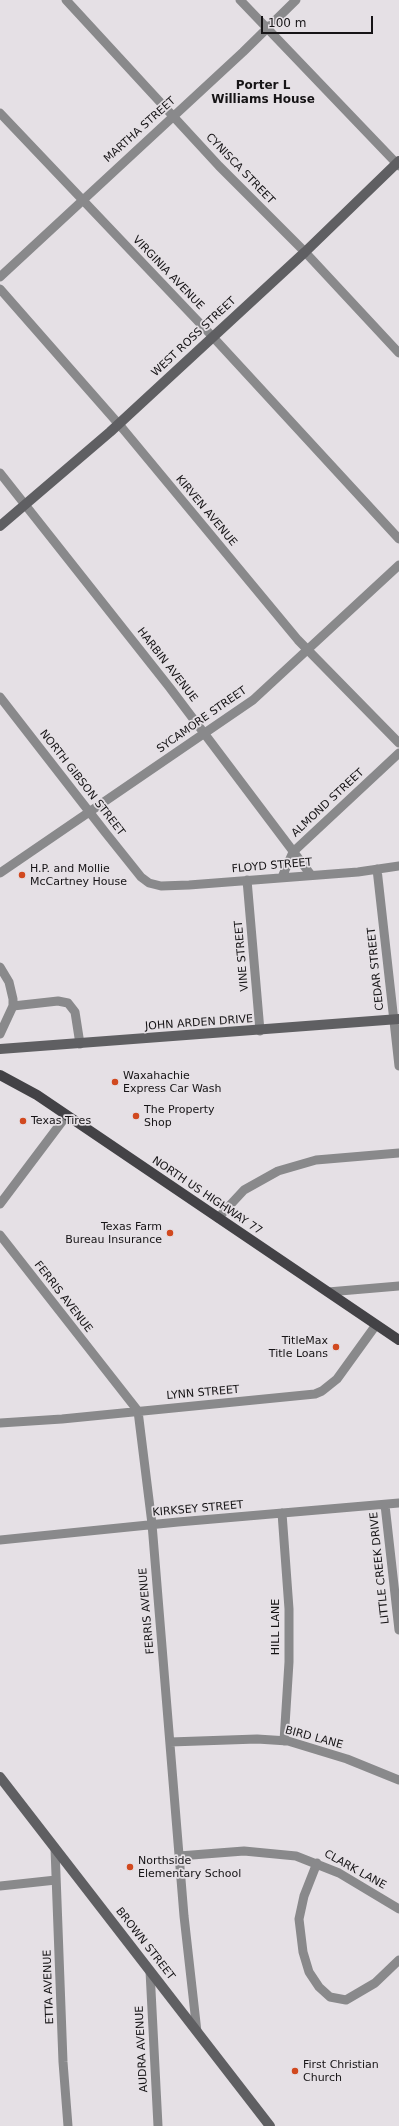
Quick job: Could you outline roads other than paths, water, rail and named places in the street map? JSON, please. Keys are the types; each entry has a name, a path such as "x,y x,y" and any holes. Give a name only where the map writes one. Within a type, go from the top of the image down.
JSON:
{"main road":[{"name":"NORTH US HIGHWAY 77","path":"0,1075 20,1084 67,1115 399,1340"}],"street":[{"name":"CYNISCA STREET","path":"66,0 219,166 304,252 399,354"},
{"path":"240,0 398,163"},
{"name":"MARTHA STREET","path":"0,277 267,29 296,0"},
{"name":"VIRGINIA AVENUE","path":"0,114 212,336 399,539"},
{"name":"WEST ROSS STREET","path":"0,526 118,424 398,163"},
{"name":"KIRVEN AVENUE","path":"0,289 118,424 216,543 308,650 399,743"},
{"name":"HARBIN AVENUE","path":"0,473 170,688 311,875"},
{"name":"SYCAMORE STREET","path":"0,873 253,700 399,565"},
{"name":"NORTH GIBSON STREET","path":"0,697 147,882"},
{"name":"ALMOND STREET","path":"282,878 293,852 399,753"},
{"name":"FLOYD STREET","path":"147,882 161,886 282,878 399,866"},
{"name":"CEDAR STREET","path":"377,869 396,1019 399,1066"},
{"name":"VINE STREET","path":"247,880 260,1031"},
{"path":"0,967 9,982 13,1006 0,1034"},
{"path":"13,1006 58,1001 68,1003 75,1012 80,1044"},
{"name":"JOHN ARDEN DRIVE","path":"0,1049 260,1031 396,1019"},
{"path":"0,1204 67,1115"},
{"path":"218,1218 244,1190 278,1171 316,1160 399,1153"},
{"name":"FERRIS AVENUE","path":"0,1235 138,1411 152,1524 179,1856 197,2032"},
{"path":"328,1292 399,1286"},
{"name":"LYNN STREET","path":"0,1424 315,1394 322,1391 337,1379 376,1325"},
{"name":"KIRKSEY STREET","path":"0,1540 152,1524 399,1503"},
{"name":"LITTLE CREEK DRIVE","path":"385,1504 399,1630"},
{"name":"HILL LANE","path":"282,1514 289,1609 289,1662 284,1741"},
{"name":"BIRD LANE","path":"170,1742 257,1739 284,1741 346,1759 399,1780"},
{"name":"BROWN STREET","path":"0,1777 270,2126"},
{"name":"ETTA AVENUE","path":"55,1848 63,2062 68,2126"},
{"name":"CLARK LANE","path":"179,1856 244,1851 283,1854 317,1863 354,1881 399,1909"},
{"path":"317,1863 304,1896 299,1919 303,1952 309,1972 319,1987 330,1997 346,2000 374,1983 399,1960"},
{"path":"0,1886 56,1880"},
{"name":"AUDRA AVENUE","path":"150,1971 158,2126"}],"place":[{"name":"H.P. and Mollie McCartney House","path":"22,875"},
{"name":"Waxahachie Express Car Wash","path":"115,1082"},
{"name":"The Property Shop","path":"136,1116"},
{"name":"Texas Tires","path":"23,1121"},
{"name":"Texas Farm Bureau Insurance","path":"170,1233"},
{"name":"TitleMax Title Loans","path":"336,1347"},
{"name":"Northside Elementary School","path":"130,1867"},
{"name":"First Christian Church","path":"295,2071"}],"district":[{"name":"Porter L Williams House","path":"263,93"}]}
